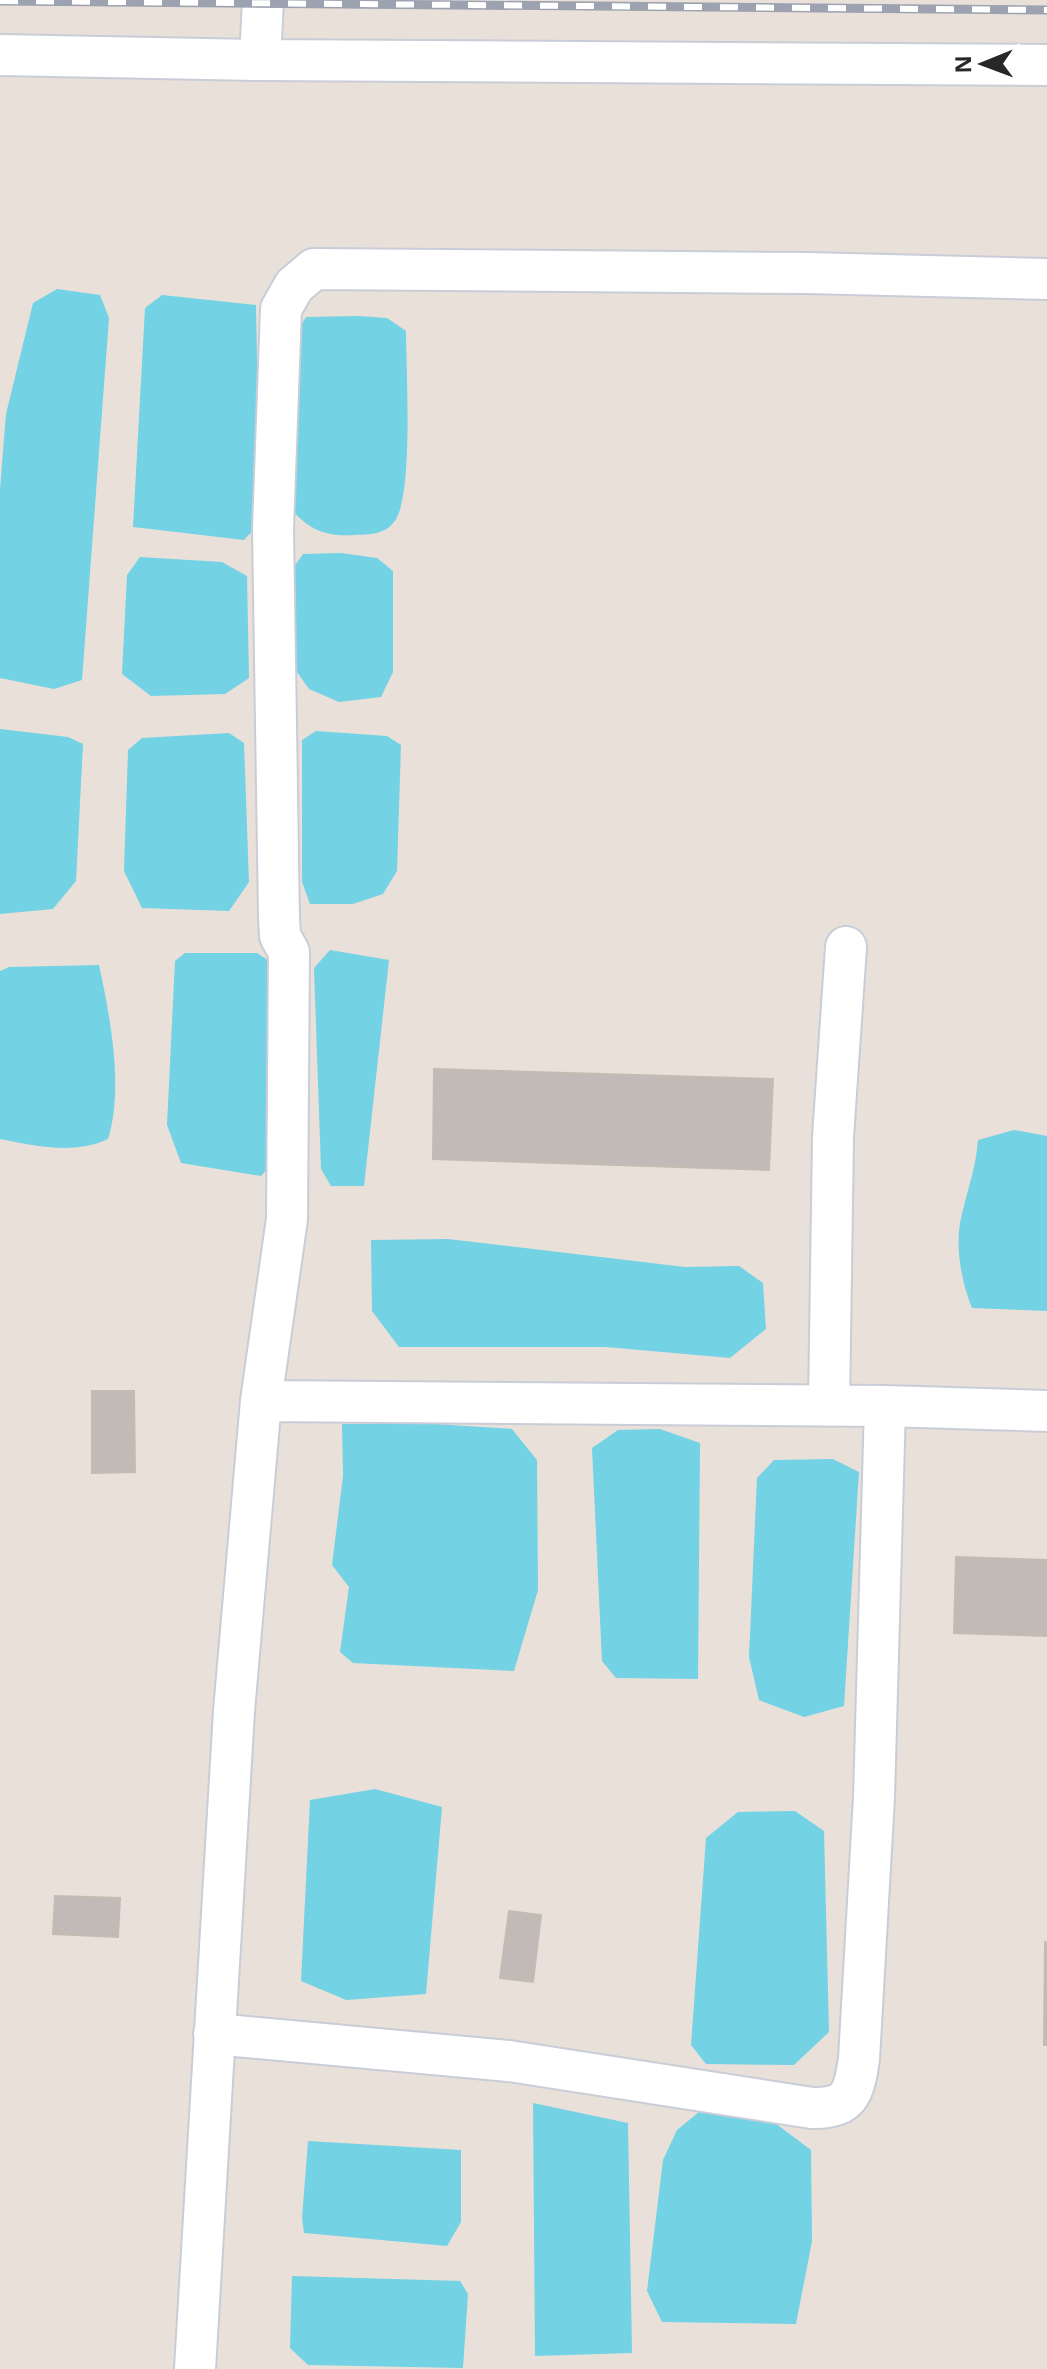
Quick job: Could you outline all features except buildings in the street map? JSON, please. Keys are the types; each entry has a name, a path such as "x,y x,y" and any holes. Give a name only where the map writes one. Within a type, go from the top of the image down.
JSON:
{"street":[{"path":"260,60 263,0"},
{"path":"0,55 260,60 1047,65"},
{"path":"195,2369 234,1711 261,1401 287,1219 289,952 280,936 279,918 273,529 281,309 294,286 314,269 808,273 1047,279"},
{"path":"829,1406 833,1137 846,947"},
{"path":"261,1401 885,1406 1047,1411"},
{"path":"214,2034 509,2061 812,2108 833,2109 843,2102 855,2088 859,2059 874,1797 885,1406"}],"water":[{"path":"57,289 100,295 109,318 82,680 54,689 0,678 0,489 6,414 33,303"},
{"path":"162,295 256,305 260,523 244,540 133,527 145,308"},
{"path":"306,317 387,318 406,331 407,461 400,509 394,522 381,532 335,535 311,526 290,508 294,336"},
{"path":"341,553 377,558 393,571 393,672 381,697 339,702 309,689 292,665 291,571 303,554"},
{"path":"140,557 222,562 247,576 249,678 225,694 151,696 122,674 127,575"},
{"path":"0,729 68,737 83,744 76,881 53,909 0,914"},
{"path":"316,731 387,736 401,745 397,871 383,894 353,904 310,904 302,882 302,740"},
{"path":"229,733 244,743 249,882 229,911 142,908 124,871 128,750 142,738"},
{"path":"330,950 389,960 364,1186 331,1186 321,1169 314,968"},
{"path":"185,953 257,953 274,964 276,1159 261,1176 181,1163 167,1125 175,961"},
{"path":"99,965 114,1052 115,1097 108,1139 68,1148 0,1139 0,971 9,967"},
{"path":"1014,1130 1047,1136 1047,1311 972,1308 962,1274 960,1225 978,1140"},
{"path":"448,1239 685,1267 739,1266 763,1283 766,1329 730,1358 606,1347 399,1347 372,1311 371,1240"},
{"path":"342,1424 435,1424 512,1429 537,1460 538,1590 514,1671 353,1663 340,1652 349,1587 332,1565 343,1476"},
{"path":"660,1429 700,1443 698,1679 616,1678 602,1661 592,1448 618,1430"},
{"path":"833,1459 859,1472 844,1706 804,1717 759,1700 749,1657 757,1478 774,1460"},
{"path":"375,1789 442,1807 426,1994 346,2000 301,1981 310,1800"},
{"path":"795,1811 824,1831 829,2032 794,2065 706,2064 691,2045 706,1838 738,1812"},
{"path":"533,2103 628,2123 632,2353 535,2356"},
{"path":"699,2112 771,2120 811,2150 812,2241 796,2324 662,2322 647,2291 663,2160 677,2130"},
{"path":"308,2141 461,2150 461,2222 447,2246 304,2233 302,2218"},
{"path":"292,2276 460,2281 468,2294 463,2368 308,2365 290,2348"}],"railway":[{"path":"0,1 1047,10"}]}
